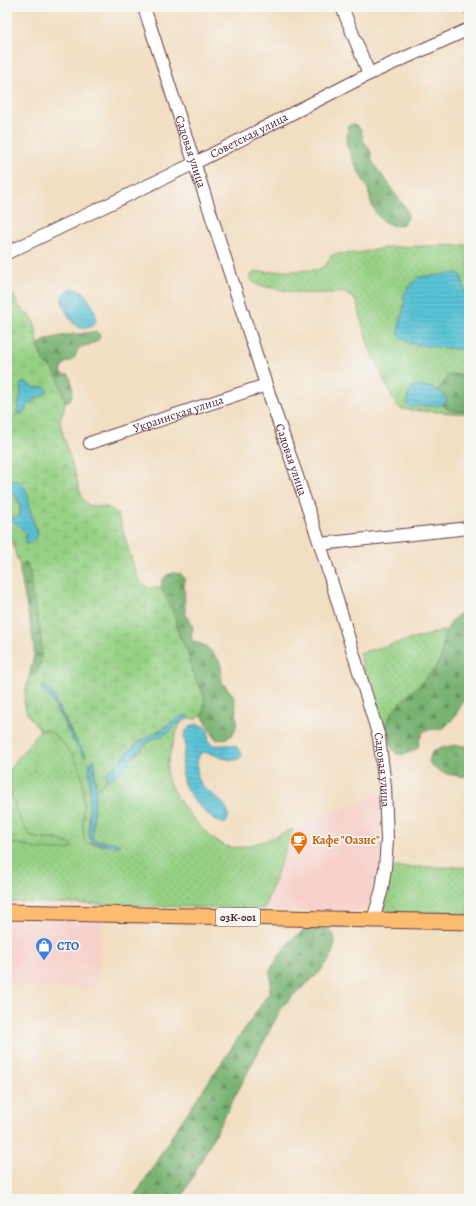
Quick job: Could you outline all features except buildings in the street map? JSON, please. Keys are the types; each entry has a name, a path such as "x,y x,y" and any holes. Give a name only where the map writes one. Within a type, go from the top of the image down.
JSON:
{"main road":[{"name":"03К-001","path":"7,912 469,922"}],"street":[{"name":"Садовая улица","path":"144,7 266,385 320,544 379,737 385,786 387,840 383,882 373,920"},
{"path":"342,7 369,74"},
{"name":"Советская улица","path":"7,253 195,163 369,74 469,29"},
{"name":"Украинская улица","path":"90,443 266,385"},
{"path":"320,544 469,528"}],"shaded area":[{"path":"381,793 381,860 371,897 362,909 350,914 264,909 293,829"},
{"path":"7,920 102,920 97,989 7,986"}],"green space":[{"path":"352,124 356,125 361,130 363,140 371,152 372,161 406,208 408,214 407,220 403,224 397,226 391,225 384,222 377,215 371,203 368,189 352,159 346,142 348,127"},
{"path":"469,245 469,414 408,410 400,408 395,403 369,348 357,303 352,297 344,293 298,293 257,285 251,278 251,275 255,272 317,270 325,266 331,256 335,254 358,253 390,247"},
{"path":"9,287 20,308 32,318 35,325 40,354 44,363 52,369 57,376 65,401 64,410 60,420 61,427 82,498 88,505 108,507 115,511 118,515 137,577 142,584 147,587 161,588 175,616 179,636 188,652 192,672 204,698 202,715 195,719 188,718 189,716 169,723 164,728 152,734 126,754 106,777 106,780 102,785 95,790 95,760 90,762 89,837 91,841 96,843 87,843 84,840 84,800 82,779 76,760 54,734 46,730 40,730 29,716 24,703 30,673 31,676 34,676 39,668 42,648 41,636 32,594 30,570 26,563 23,563 20,566 8,531 7,519 23,529 26,535 25,541 37,537 38,533 31,514 29,502 9,480 7,482 7,288","holes":["26,383 35,388 45,387 43,395 30,403 21,414 21,398","42,687 50,691 85,757 73,740 53,703"]},
{"path":"96,331 100,338 89,345 81,347 77,351 75,357 71,361 65,363 61,368 61,374 69,375 72,381 73,392 71,398 69,401 65,401 61,387 52,369 44,363 40,354 39,344 51,338"},
{"path":"455,374 469,375 469,411 451,410 443,405 446,402 438,390 448,376"},
{"path":"7,492 12,492 19,502 20,515 17,518 13,518 7,511"},
{"path":"23,563 26,563 29,569 41,635 41,658 39,668 34,677 31,676 30,673 34,655 34,645 20,571 20,566"},
{"path":"173,573 181,574 184,578 185,610 186,616 191,622 193,629 191,635 192,640 206,646 219,660 222,682 233,695 237,721 235,730 231,736 224,739 217,740 215,738 202,715 204,698 192,672 188,652 179,636 175,616 161,588 162,580 167,575"},
{"path":"469,602 469,694 453,719 446,726 440,729 425,731 420,738 418,748 406,754 398,754 392,749 387,730 387,723 397,707 435,668 441,657 443,639 446,632 451,623"},
{"path":"447,630 439,662 430,675 402,702 395,711 383,735 359,653"},
{"path":"181,722 169,755 167,775 169,783 182,805 202,828 221,844 229,847 244,846 261,842 293,829 264,909 7,902 7,844 17,843 29,847 61,850 57,839 39,839 29,834 19,817 11,792 8,771 40,730 52,732 56,736 73,755 80,770 84,800 84,840 87,843 116,847 118,843 94,840 92,836 95,790 106,780 115,776 150,741 172,730"},
{"path":"458,745 469,747 469,777 440,772 429,761 432,752 444,747"},
{"path":"7,771 10,778 11,792 14,802 27,832 39,839 67,842 72,845 72,848 51,850 38,849 15,843 7,844"},
{"path":"396,867 469,867 469,915 391,913 386,910 383,900 384,889 389,872"},
{"path":"314,928 327,929 334,935 334,948 329,960 319,973 282,1007 181,1199 133,1199 175,1131 269,993 271,982 270,970 280,955 291,940 303,931"}],"water":[{"path":"458,273 461,275 465,291 469,293 469,351 412,344 403,340 398,334 405,299 403,297 408,288 419,277"},
{"path":"73,288 83,291 96,315 94,324 89,328 78,327 70,318 63,305 63,294"},
{"path":"22,383 26,383 35,388 45,387 48,391 30,403 21,414 18,415 17,412 21,392 20,387"},
{"path":"412,387 428,387 440,391 446,398 446,402 443,405 410,407 407,404 408,394"},
{"path":"13,480 19,482 26,490 32,519 37,532 37,537 28,544 25,544 26,533 15,523 7,519 7,511 13,518 17,518 20,512 20,505 17,497 12,492 7,492 7,482"},
{"path":"44,685 50,691 71,733 86,755 85,757 73,740 53,703 42,687"},
{"path":"189,715 187,719 177,724 171,731 143,746 118,774 106,780 108,772 134,746 176,720"},
{"path":"198,724 208,729 209,742 217,745 235,746 239,749 242,755 239,759 230,760 202,752 197,764 198,776 202,785 221,801 228,811 226,823 208,815 196,802 183,781 182,763 186,747 184,735 188,728"},
{"path":"95,760 94,778 96,785 92,836 94,840 118,843 120,845 117,846 110,846 91,841 89,837 90,762"}],"place":[{"name":"Кафе \"Оазис\"","path":"299,855"},
{"name":"СТО","path":"44,961"}]}
